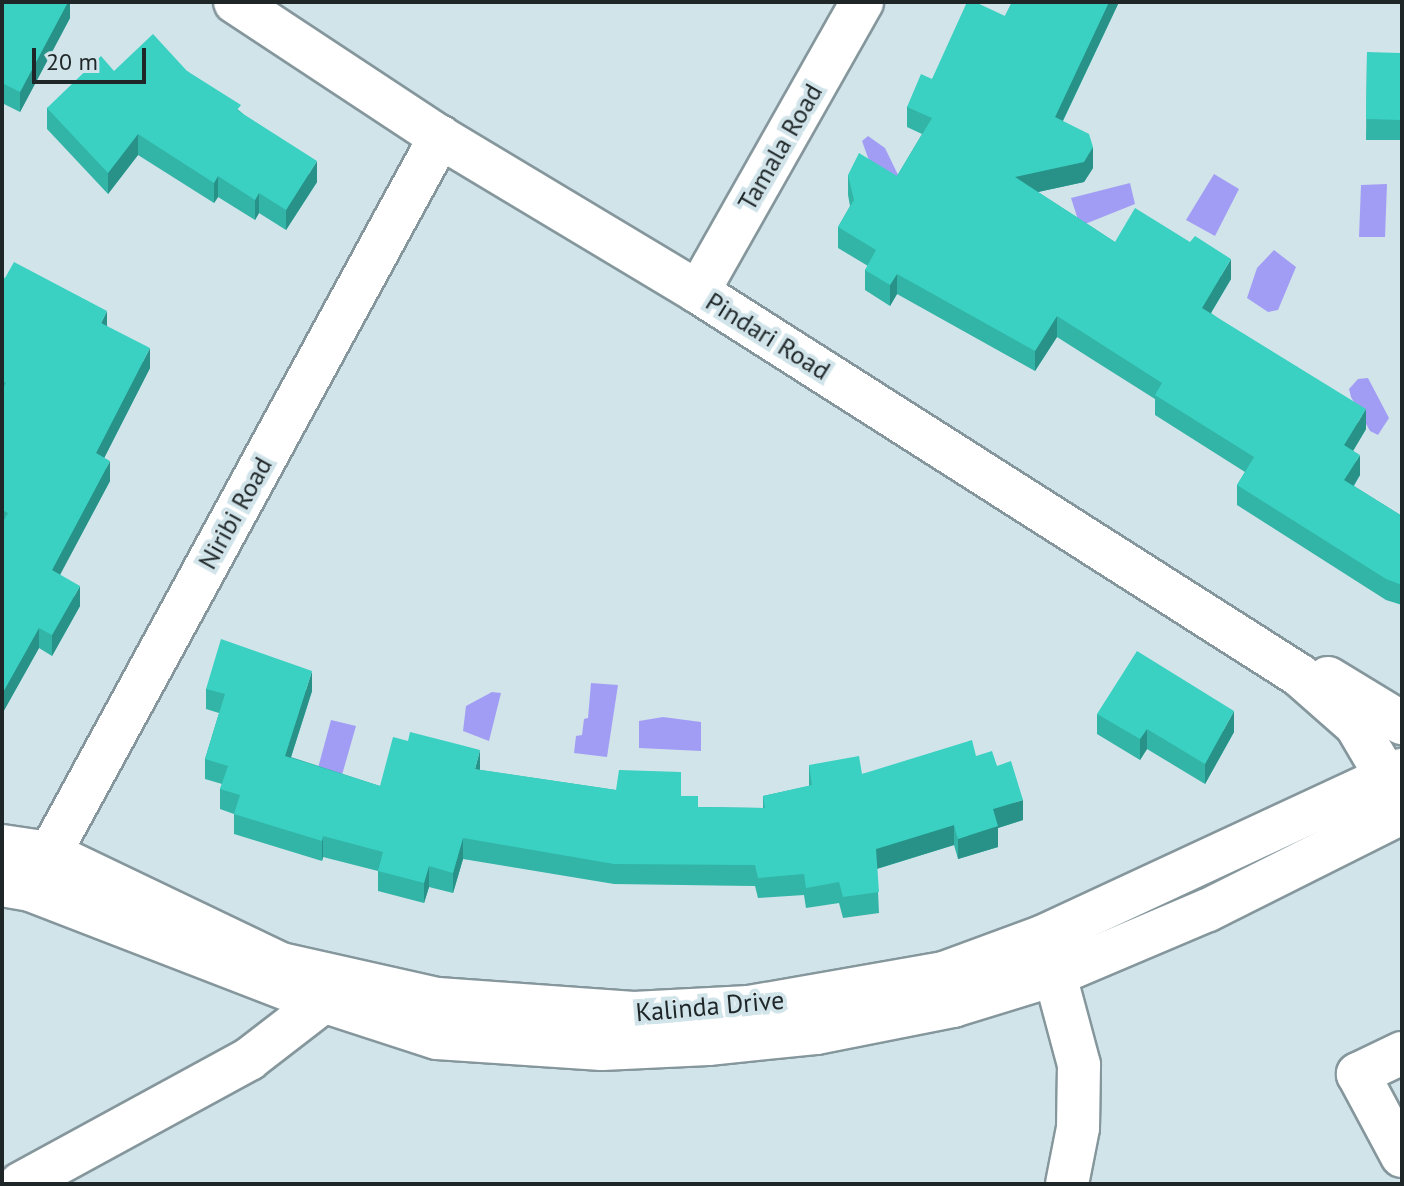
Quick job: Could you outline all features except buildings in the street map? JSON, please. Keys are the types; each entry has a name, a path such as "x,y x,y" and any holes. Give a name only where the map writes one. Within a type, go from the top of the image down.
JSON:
{"street":[{"name":"Pindari Road","path":"235,2 440,137 698,292 1299,675 1356,725 1398,791"},
{"name":"Tamala Road","path":"698,292 862,2"},
{"name":"Niribi Road","path":"16,887 49,853 440,137"},
{"name":"Pindari Road","path":"1299,675 1337,680 1402,723"},
{"name":"Kalinda Drive","path":"16,887 323,1002 437,1038 602,1049 817,1033 953,1006 1050,955 1398,791"},
{"name":"Kalinda Drive","path":"2,846 49,853 281,964 438,999 634,1013 749,1007 1050,955"},
{"path":"1050,955 1079,1065 1078,1128 1067,1184"},
{"path":"20,1184 249,1059 323,1002"},
{"path":"1402,1053 1358,1074 1402,1156"}],"shaded area":[{"path":"868,136 885,148 900,179 871,166 862,141"},
{"path":"1214,174 1239,189 1215,236 1186,220"},
{"path":"1130,183 1135,204 1080,226 1071,198"},
{"path":"1387,184 1385,237 1359,237 1361,185"},
{"path":"1274,250 1296,267 1278,310 1268,312 1247,298 1257,268"},
{"path":"1368,378 1389,418 1378,435 1370,431 1349,389 1358,379"},
{"path":"591,683 618,685 607,757 574,753 576,736 582,735 584,719 588,718"},
{"path":"492,692 501,693 489,741 463,731 466,706"},
{"path":"663,717 701,722 701,751 639,748 639,721"},
{"path":"331,720 356,726 342,775 318,768"}]}
